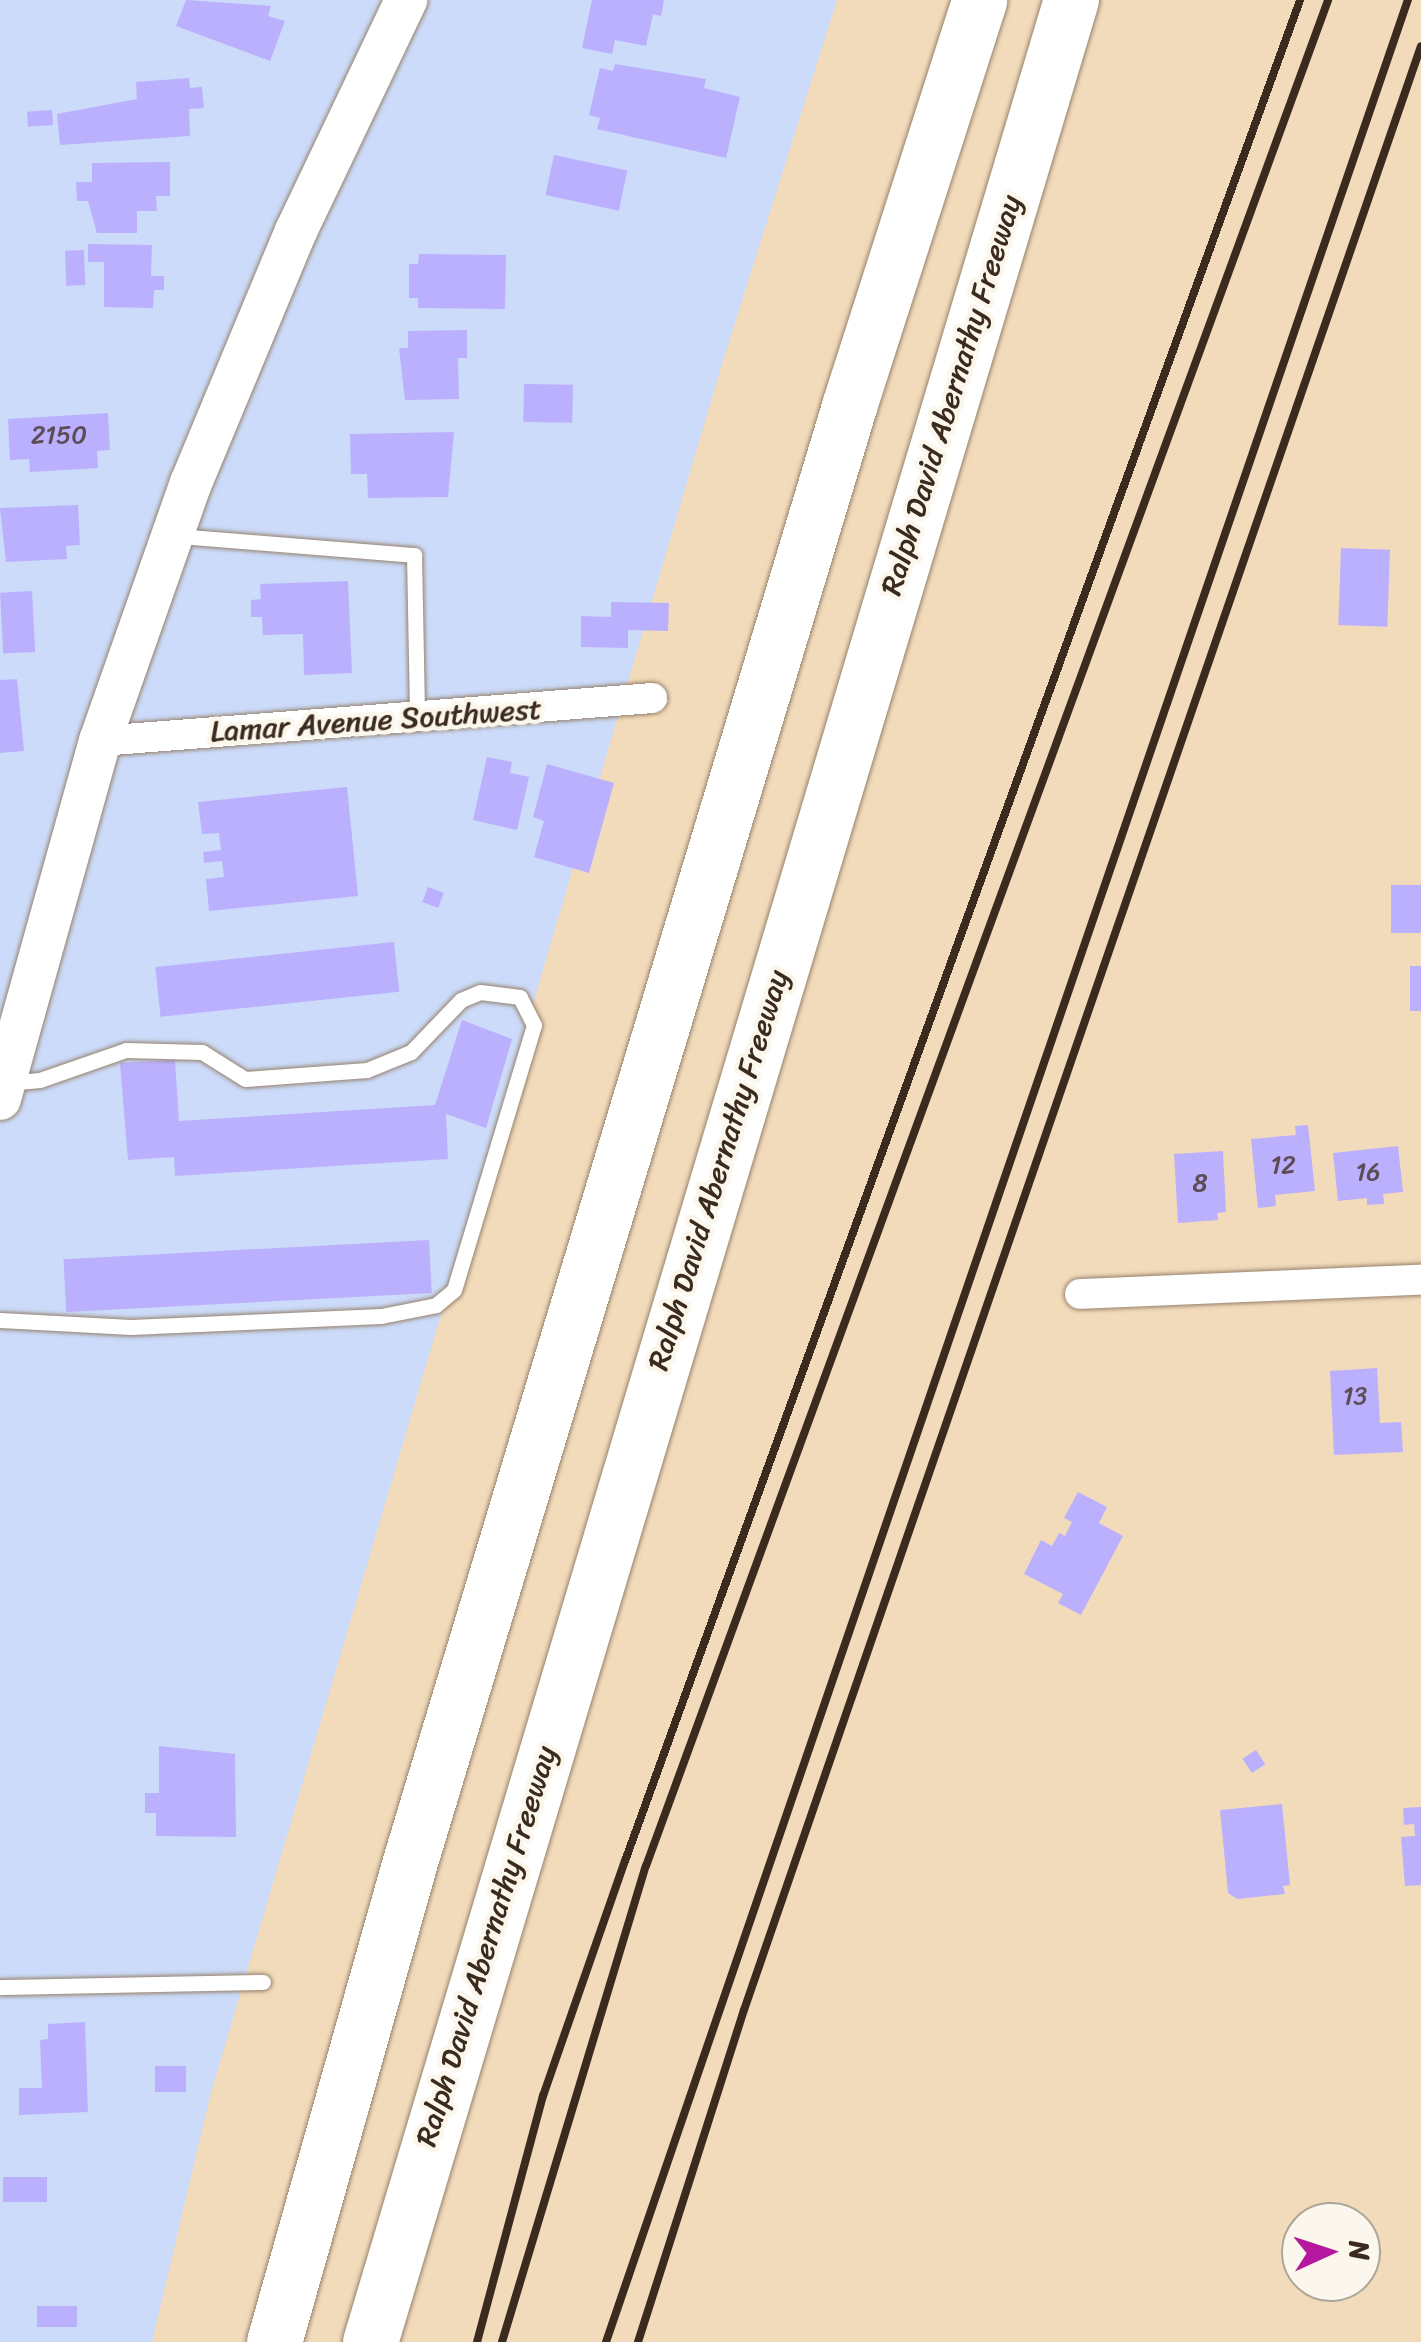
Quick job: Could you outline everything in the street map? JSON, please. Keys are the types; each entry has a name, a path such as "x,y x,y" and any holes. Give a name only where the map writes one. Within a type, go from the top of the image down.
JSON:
{"highway":[{"path":"274,2342 412,1858 849,406 979,0"},
{"name":"Ralph David Abernathy Freeway","path":"370,2342 1071,0"}],"main road":[{"path":"2,1091 100,741 174,536 296,231 406,0"}],"street":[{"name":"Lamar Avenue Southwest","path":"100,741 652,698"},
{"path":"1080,1294 1421,1280"}],"lane":[{"path":"174,536 414,555 418,716"},
{"path":"0,1320 148,1326 381,1316 436,1305 454,1290 534,1024 520,997 480,992 462,1000 411,1052 367,1070 245,1078 202,1052 126,1050 2,1091"},
{"path":"0,1987 263,1982"}],"shaded area":[{"path":"0,0 837,0 722,364 210,2096 152,2342 0,2342"}],"building":[{"path":"186,0 271,6 268,16 285,21 270,61 176,26"},
{"path":"592,0 664,0 661,16 653,14 646,46 615,40 612,54 582,48"},
{"path":"615,64 706,79 704,88 740,97 726,158 597,129 600,118 589,115 600,68 613,71"},
{"path":"189,78 190,88 202,87 204,108 189,109 190,136 60,145 57,114 137,99 136,82"},
{"path":"52,110 53,125 28,127 27,112"},
{"path":"554,155 627,171 619,211 545,195"},
{"path":"170,162 170,196 156,196 157,211 137,211 137,233 97,233 88,201 77,201 76,182 92,182 92,163"},
{"path":"88,244 152,245 151,276 164,276 164,290 154,290 153,308 104,307 104,262 88,262"},
{"path":"84,250 85,285 66,286 65,251"},
{"path":"419,254 506,255 505,309 418,308 418,298 409,298 409,264 418,264"},
{"path":"467,330 467,358 458,358 459,399 405,400 399,348 408,348 408,331"},
{"path":"524,384 573,385 572,423 523,422"},
{"path":"108,413 110,450 97,451 98,468 30,472 29,459 10,460 8,419"},
{"path":"454,432 448,497 368,498 367,474 351,474 350,434"},
{"path":"78,505 80,545 66,546 67,559 6,562 0,508"},
{"path":"1341,548 1390,550 1387,627 1338,625"},
{"path":"348,581 352,673 304,675 303,634 263,635 262,617 251,617 251,600 261,599 260,584"},
{"path":"32,591 35,652 3,654 0,593"},
{"path":"611,602 669,603 668,631 628,630 628,648 581,647 581,616 611,617"},
{"path":"17,679 24,751 0,753 0,680"},
{"path":"487,757 512,762 510,773 529,777 517,830 473,820"},
{"path":"547,764 614,783 589,873 534,857 544,821 533,817"},
{"path":"347,787 358,896 209,911 206,879 224,877 222,861 204,863 203,852 221,850 219,833 202,834 198,802"},
{"path":"1391,885 1421,885 1421,933 1391,933"},
{"path":"428,887 444,893 438,908 422,902"},
{"path":"394,942 399,992 161,1017 155,967"},
{"path":"1410,966 1421,966 1421,1011 1410,1011"},
{"path":"462,1020 512,1039 486,1128 446,1114 448,1159 175,1176 174,1157 128,1160 120,1063 175,1060 179,1121 435,1105"},
{"path":"1308,1125 1315,1191 1275,1195 1276,1206 1258,1208 1251,1139 1296,1135 1295,1126"},
{"path":"1398,1146 1403,1192 1383,1194 1384,1204 1367,1205 1367,1198 1338,1201 1333,1153"},
{"path":"1223,1151 1226,1212 1217,1213 1218,1220 1178,1223 1174,1154"},
{"path":"429,1240 432,1293 66,1312 64,1259"},
{"path":"1377,1368 1380,1423 1401,1422 1403,1452 1334,1455 1330,1371"},
{"path":"1078,1492 1107,1507 1099,1523 1123,1536 1081,1615 1058,1603 1063,1594 1024,1574 1041,1540 1052,1546 1059,1533 1065,1536 1072,1522 1064,1518"},
{"path":"159,1746 235,1754 236,1837 156,1836 156,1813 145,1813 145,1793 159,1793"},
{"path":"1256,1750 1265,1764 1252,1773 1243,1759"},
{"path":"1282,1804 1290,1885 1283,1886 1285,1894 1237,1899 1228,1893 1220,1810"},
{"path":"1421,1807 1421,1885 1405,1886 1401,1837 1415,1836 1414,1824 1404,1825 1403,1808"},
{"path":"85,2022 88,2112 19,2115 19,2088 42,2088 40,2040 48,2039 48,2024"},
{"path":"155,2066 186,2066 186,2092 155,2092"},
{"path":"3,2177 47,2177 47,2202 3,2202"},
{"path":"37,2306 77,2306 77,2327 37,2327"}],"railway":[{"path":"477,2342 543,2096 625,1861 1300,0"},
{"path":"502,2342 646,1866 1328,0"},
{"path":"606,2342 1408,0"},
{"path":"638,2342 744,2010 1421,46"}]}
